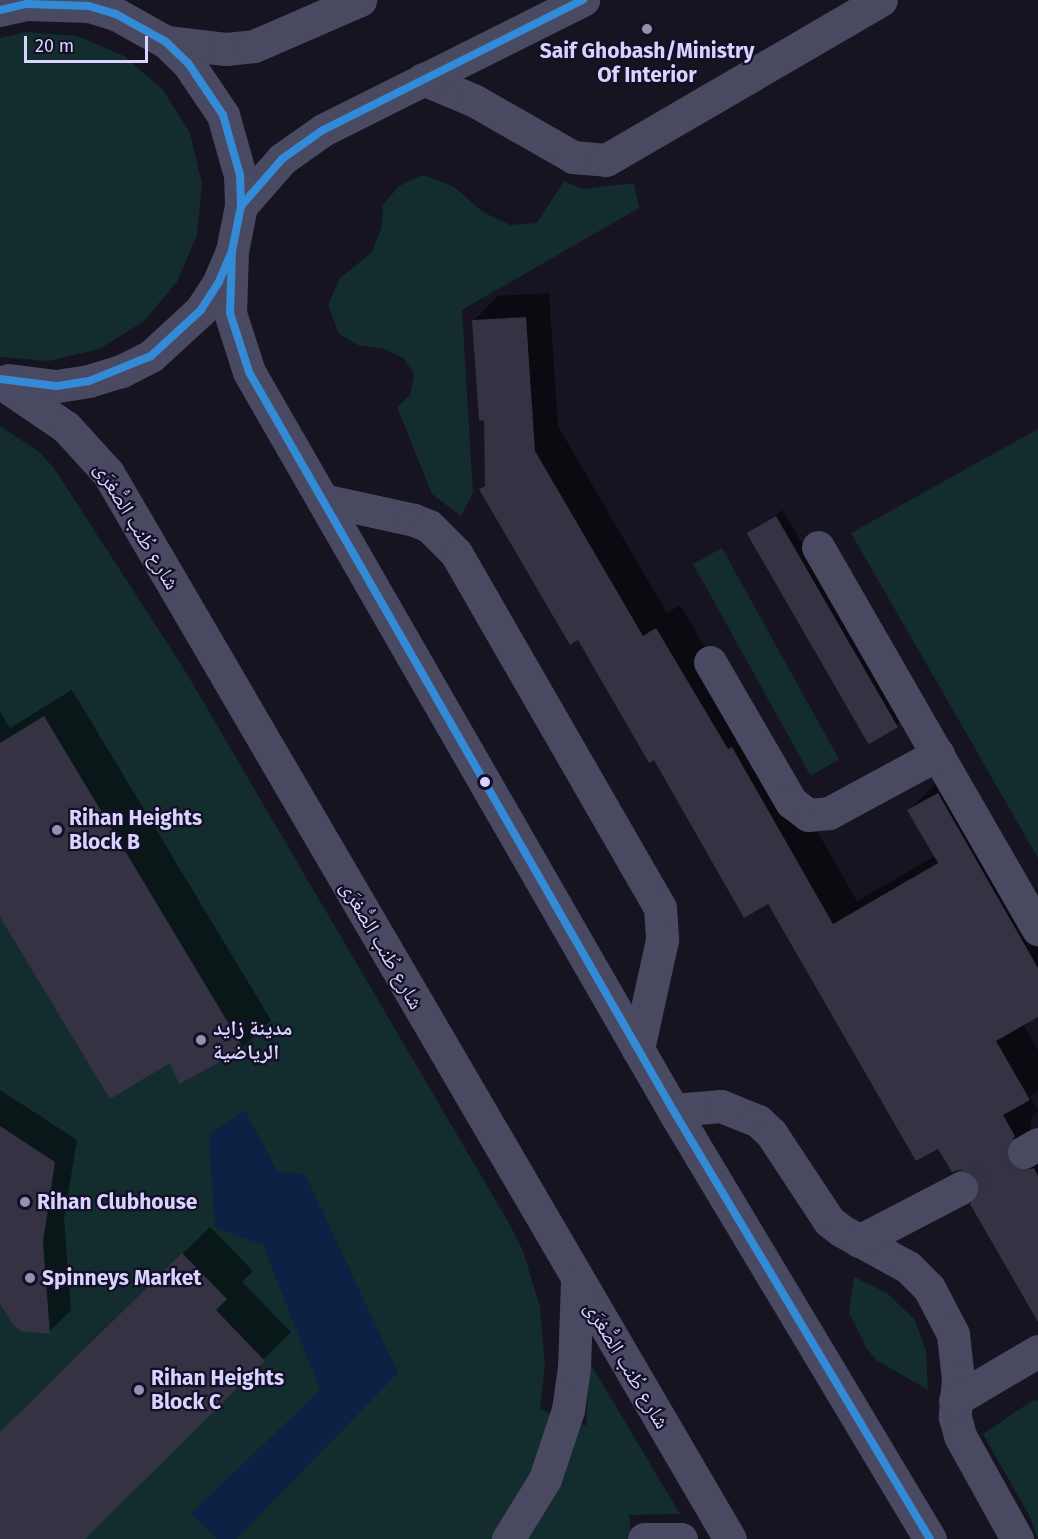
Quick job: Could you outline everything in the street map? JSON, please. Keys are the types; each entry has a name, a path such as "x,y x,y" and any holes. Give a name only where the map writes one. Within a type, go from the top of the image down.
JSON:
{"street":[{"path":"166,42 226,49 254,46 360,0"},
{"path":"241,206 263,177 301,144 423,79 583,0"},
{"path":"423,79 475,101 573,157 606,160 881,0"},
{"path":"0,10 58,1 116,14 166,42 188,63 223,115 240,175 241,206 232,251 230,313 237,344 249,372 673,1110 930,1539"},
{"path":"0,380 56,386 89,381 122,371 151,356 201,310 232,251"},
{"name":"شارع طُنب الصُّغرَى","path":"0,380 66,428 108,473 730,1539"},
{"path":"323,500 407,518 429,526 444,538 456,553 625,847 660,908 663,924 638,1049"},
{"path":"818,547 1038,928"},
{"path":"710,662 791,802 808,815 829,813 938,754"},
{"path":"673,1110 721,1106 758,1121 771,1133 829,1221 859,1241 885,1251 908,1267 944,1310 957,1357 955,1400 960,1436 1017,1539"},
{"path":"859,1241 961,1188"},
{"path":"508,1539 545,1479 565,1420 574,1368 577,1280"},
{"path":"955,1400 1038,1351"},
{"path":"644,1539 681,1539"}],"green space":[{"path":"26,32 77,36 124,56 163,90 190,133 202,184 197,235 177,282 143,322 99,349 49,361 0,357 0,38"},
{"path":"423,175 453,186 483,212 510,225 537,223 564,181 583,189 634,183 639,208 462,310 473,493 461,516 432,494 397,407 410,395 414,374 403,358 384,349 358,345 339,334 328,305 340,278 371,253 381,229 383,205 399,186"},
{"name":"مدينة زايد الرياضية","path":"0,426 38,451 54,468 184,669 510,1225 523,1251 540,1307 545,1365 540,1409 586,1426 590,1363 680,1514 629,1515 632,1539 0,1539"},
{"path":"1038,429 1038,858 851,533"},
{"path":"722,548 839,760 810,776 693,564"},
{"path":"854,1277 887,1293 915,1320 926,1351 928,1390 876,1360 866,1347 849,1313"},
{"path":"1033,1400 1038,1401 1038,1539 1029,1515 983,1434"}],"water":[{"path":"245,1110 277,1171 305,1174 398,1373 236,1539 217,1539 191,1514 320,1390 263,1245 215,1227 209,1135"}],"building":[{"path":"526,317 535,451 643,636 656,628 728,749 732,747 833,924 938,863 907,810 938,793 1038,968 1038,1017 996,1041 1030,1100 1003,1115 1015,1136 1005,1151 1008,1162 1023,1171 1034,1168 1038,1176 1038,1322 970,1204 980,1189 977,1179 962,1169 952,1172 938,1149 916,1161 768,904 744,918 654,760 649,763 578,640 570,645 479,489 485,486 484,420 479,421 472,320"},
{"path":"776,516 898,727 869,744 747,533"},
{"name":"Rihan Heights Block B","path":"44,716 244,1049 179,1084 170,1063 110,1099 0,917 0,743"},
{"name":"Rihan Clubhouse","path":"0,1126 55,1162 43,1242 50,1334 21,1331 13,1325 0,1304"},
{"name":"Rihan Heights Block C","path":"182,1253 227,1299 216,1310 265,1361 85,1539 0,1539 0,1432"}],"tunnel":[{"path":"961,1188 1024,1152"}],"transit line":[{"path":"241,206 282,159 323,130 583,0"},
{"path":"0,10 27,4 89,6 116,14 166,42 188,63 223,115 240,175 241,206 232,251 219,282 201,310 151,356 89,381 56,386 0,379"},
{"path":"232,251 230,313 249,372 673,1110 930,1539"}],"place":[{"name":"Saif Ghobash/Ministry Of Interior","path":"647,29"},
{"name":"Rihan Heights Block B","path":"57,830"},
{"name":"مدينة زايد الرياضية","path":"201,1040"},
{"name":"Rihan Clubhouse","path":"25,1202"},
{"name":"Spinneys Market","path":"30,1278"},
{"name":"Rihan Heights Block C","path":"139,1390"}]}
